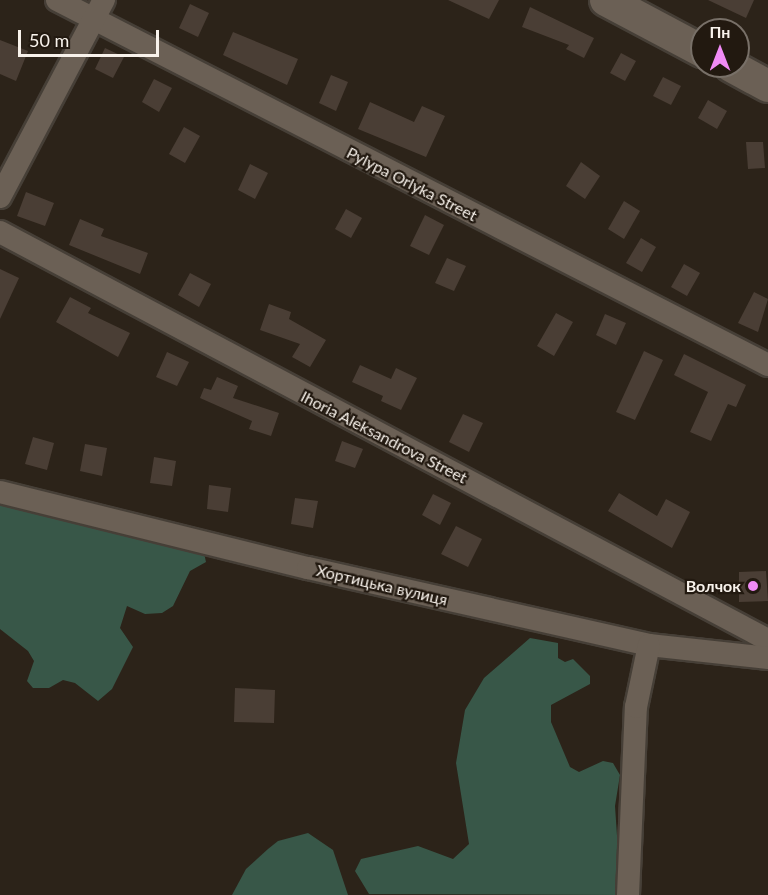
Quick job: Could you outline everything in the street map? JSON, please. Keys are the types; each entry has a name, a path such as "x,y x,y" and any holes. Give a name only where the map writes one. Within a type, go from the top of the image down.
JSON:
{"street":[{"name":"Pylypa Orlyka Street","path":"57,0 100,10 768,365"},
{"path":"606,0 690,45"},
{"path":"0,196 100,10"},
{"path":"750,77 768,86"},
{"name":"Ihoria Aleksandrova Street","path":"0,232 768,640"},
{"name":"Хортицька вулиця","path":"0,492 308,568 649,645 768,658"},
{"path":"628,895 636,707 649,645"}],"green space":[{"path":"0,499 204,553 206,562 190,571 173,606 162,613 145,614 127,606 120,628 133,647 112,689 98,701 75,683 63,680 49,688 33,688 27,681 34,661 28,651 0,629"},
{"path":"530,638 558,643 558,658 565,662 573,659 590,676 590,684 551,705 551,722 570,767 579,772 603,761 613,763 620,775 615,806 621,895 369,894 355,871 361,859 418,846 453,859 469,844 456,763 465,710 484,678"},
{"path":"308,833 333,850 348,895 232,895 246,869 268,849 278,841"}],"building":[{"path":"448,0 499,0 489,19"},
{"path":"708,0 754,0 746,18"},
{"path":"190,4 209,13 198,37 179,28"},
{"path":"530,7 594,38 584,58 566,49 569,45 522,27"},
{"path":"233,32 298,59 287,85 223,55"},
{"path":"0,40 28,51 16,81 0,74"},
{"path":"105,48 124,57 113,78 95,69"},
{"path":"621,53 636,61 625,81 610,73"},
{"path":"331,75 348,82 336,111 319,103"},
{"path":"663,77 681,86 671,105 653,96"},
{"path":"154,79 172,88 159,112 142,102"},
{"path":"708,100 727,111 717,129 698,118"},
{"path":"370,102 414,122 422,106 445,116 426,157 358,129"},
{"path":"184,127 200,136 185,163 169,154"},
{"path":"746,142 763,142 765,168 748,169"},
{"path":"581,162 600,176 585,199 566,186"},
{"path":"250,164 268,173 255,199 238,190"},
{"path":"26,192 54,203 45,226 17,216"},
{"path":"624,201 640,211 624,239 608,229"},
{"path":"346,209 362,218 351,238 335,229"},
{"path":"425,215 444,225 429,255 410,246"},
{"path":"80,219 104,229 101,236 148,253 140,274 69,245"},
{"path":"641,238 656,247 642,272 626,263"},
{"path":"447,258 466,266 454,291 435,283"},
{"path":"684,264 700,273 687,296 671,287"},
{"path":"0,269 19,278 0,319"},
{"path":"190,273 211,284 199,307 178,295"},
{"path":"754,292 768,299 758,332 738,323"},
{"path":"70,297 91,308 88,313 130,333 118,357 56,322"},
{"path":"269,304 291,312 289,319 326,340 310,367 292,357 300,344 260,330"},
{"path":"556,313 573,322 554,356 537,346"},
{"path":"605,314 626,323 616,345 596,335"},
{"path":"644,351 663,360 635,420 616,412"},
{"path":"167,352 189,362 177,386 156,377"},
{"path":"684,354 746,385 736,407 728,404 711,441 690,432 708,392 674,375"},
{"path":"360,365 391,379 396,368 417,378 401,410 381,401 383,396 352,382"},
{"path":"217,377 238,386 233,398 279,413 271,436 249,429 252,421 200,398 204,388 211,390"},
{"path":"463,414 483,423 469,452 449,442"},
{"path":"33,437 54,443 47,470 25,464"},
{"path":"342,441 363,449 355,468 335,461"},
{"path":"85,444 107,448 102,476 80,471"},
{"path":"154,457 176,461 172,486 150,483"},
{"path":"209,485 231,488 228,512 207,509"},
{"path":"619,493 657,516 666,499 690,512 672,548 608,511"},
{"path":"433,494 451,503 440,525 422,515"},
{"path":"295,498 318,501 313,528 291,524"},
{"path":"456,526 482,539 468,567 441,554"},
{"name":"Волчок","path":"766,571 768,601 739,602 739,572"},
{"path":"235,688 275,690 274,723 234,722"}],"place":[{"name":"Волчок","path":"753,586"}]}
